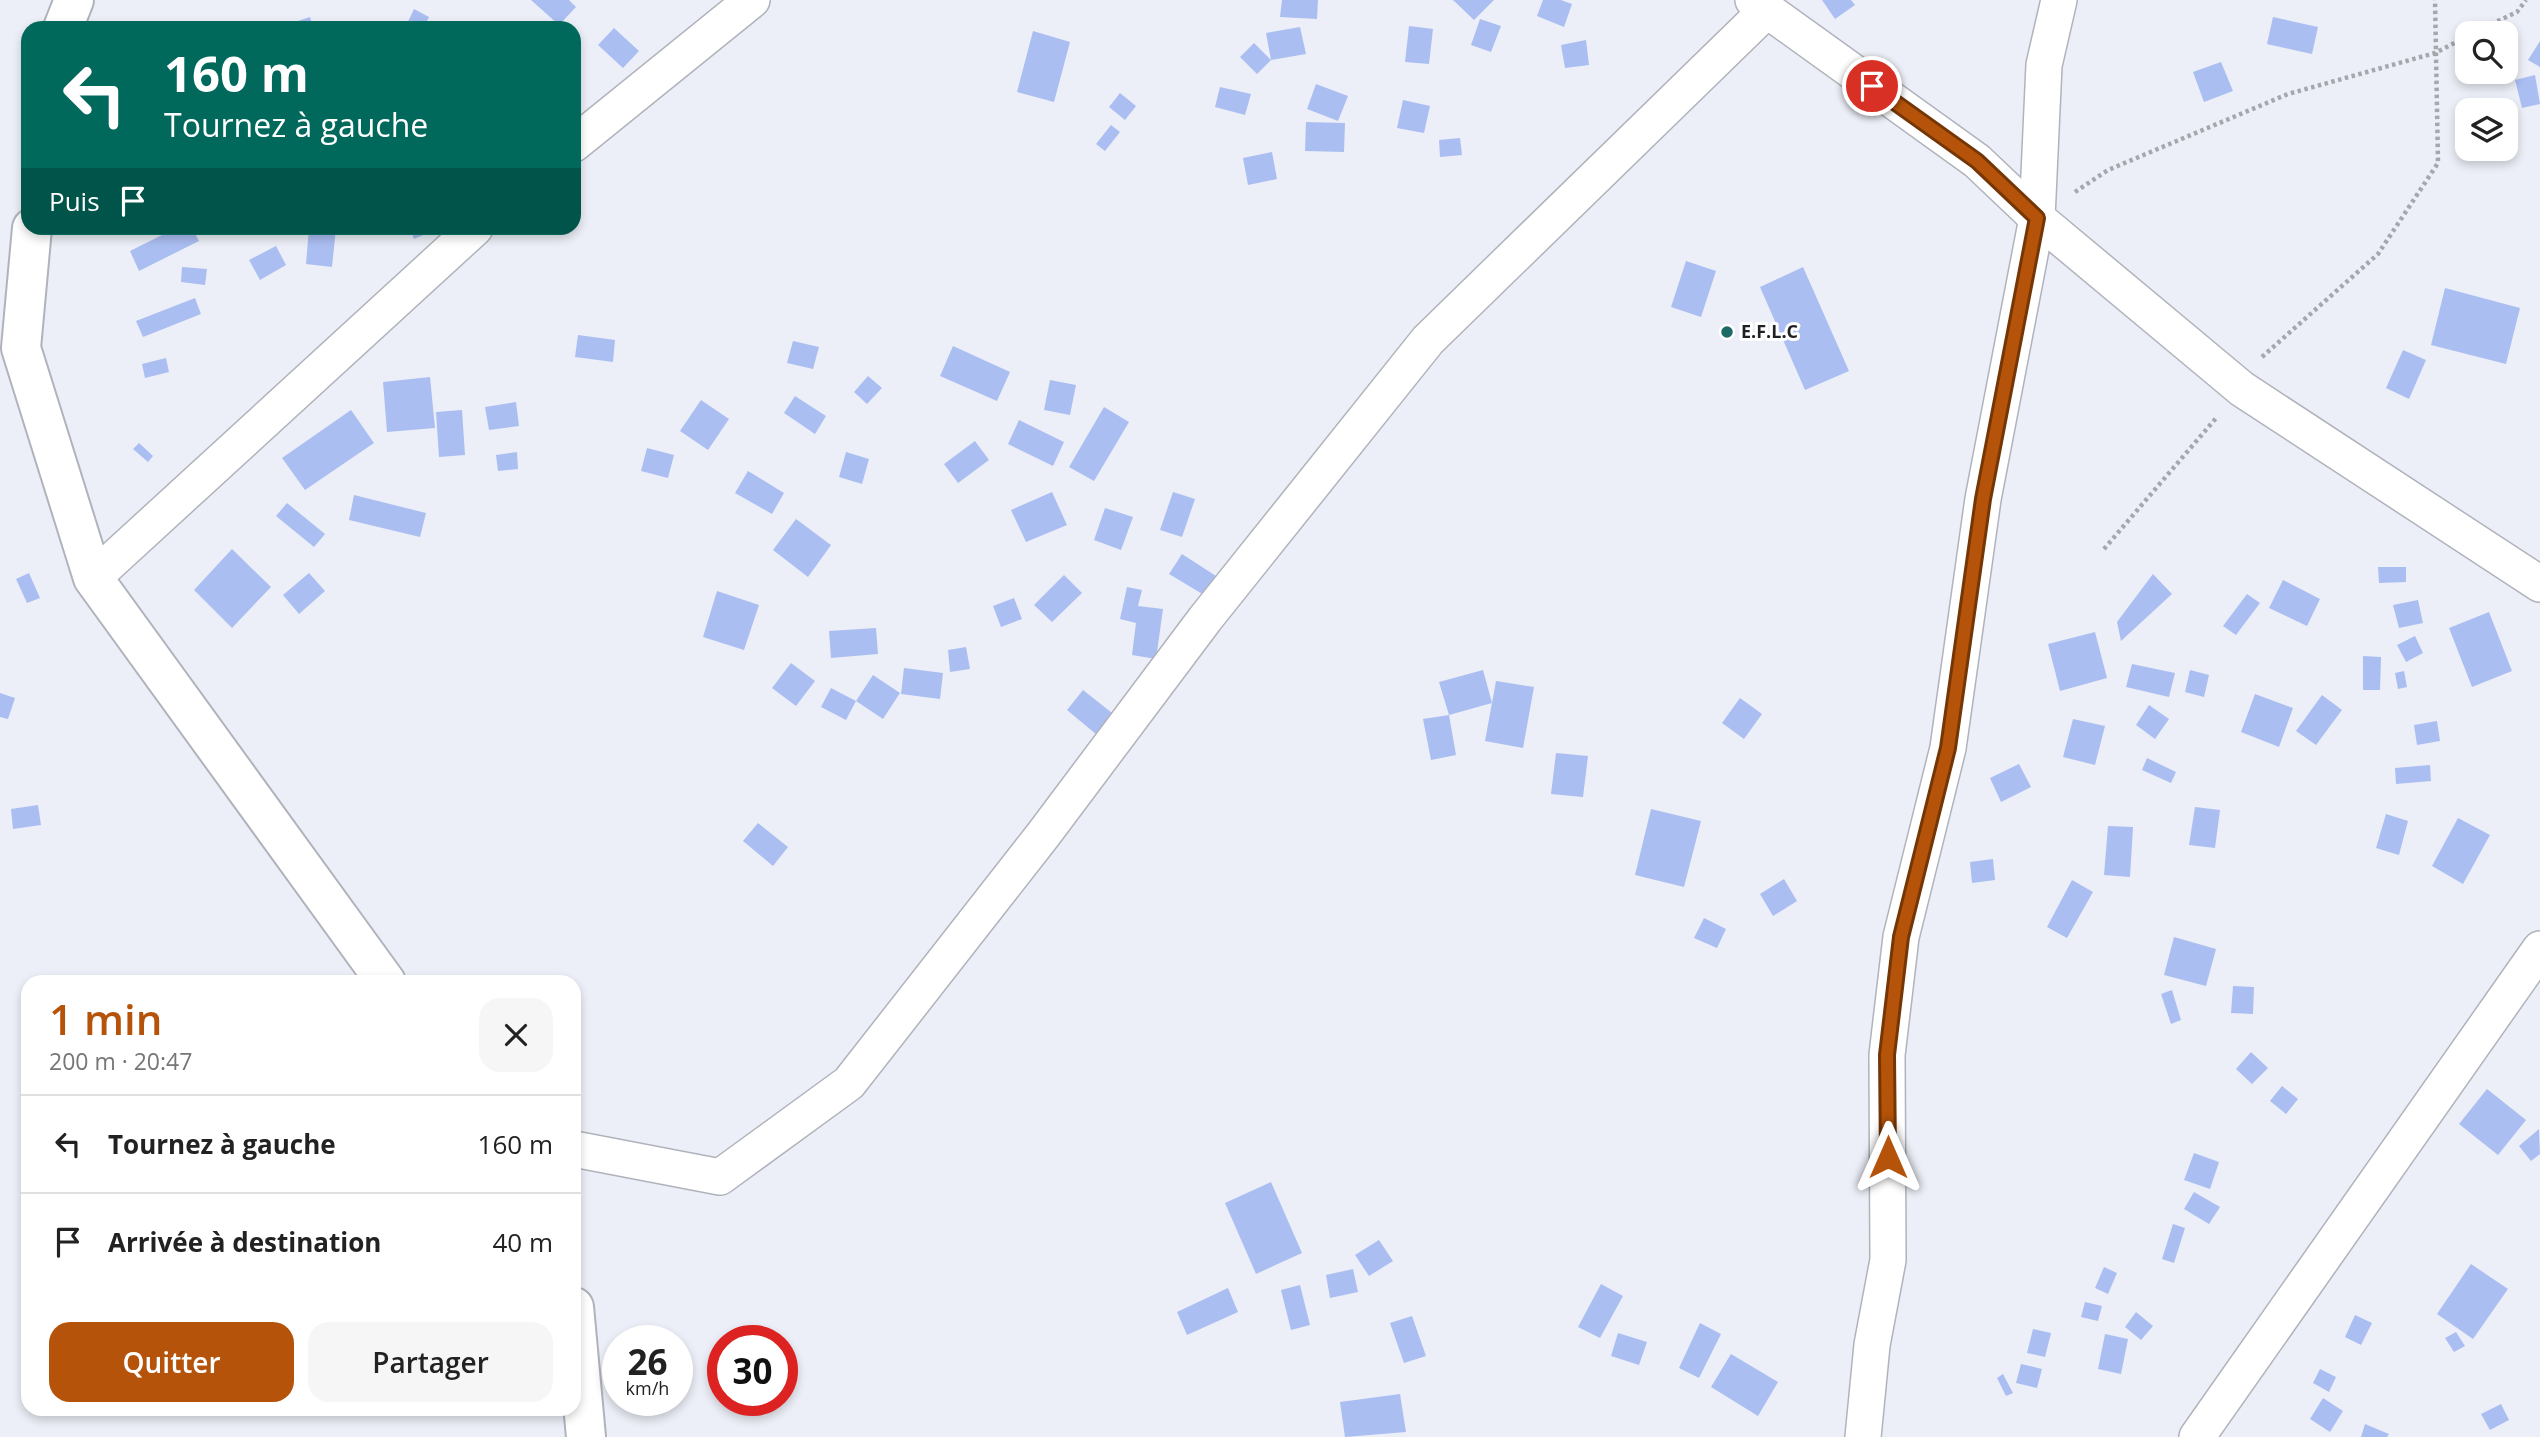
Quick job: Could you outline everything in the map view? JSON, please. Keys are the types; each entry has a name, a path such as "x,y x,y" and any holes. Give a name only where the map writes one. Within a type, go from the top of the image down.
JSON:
{"main road":[{"path":"66,21 74,0"},
{"path":"31,235 10,354 93,578 381,975"},
{"path":"581,1383 586,1437"}],"street":[{"path":"581,138 752,0"},
{"path":"1863,1437 1872,1345 1888,1260 1887,1055 1901,937 1948,748 1983,499 2037,218 2044,65 2059,0"},
{"path":"581,1150 720,1177 849,1083 1043,835 1205,619 1428,341 1760,5 1977,161 2037,218 2242,389 2540,584"},
{"path":"93,578 467,235"},
{"path":"2197,1437 2540,949"}],"path":[{"path":"2104,549 2242,389 2266,349 2378,254 2438,163 2435,0"},
{"path":"2498,21 2517,12 2526,0"},
{"path":"2037,218 2108,170 2288,94 2435,53 2455,43"}],"building":[{"path":"531,0 569,0 576,7 563,21 555,21"},
{"path":"1282,0 1318,0 1317,19 1280,17"},
{"path":"1453,0 1494,0 1474,20"},
{"path":"1543,0 1561,0 1572,4 1564,27 1537,16"},
{"path":"1822,0 1851,0 1855,5 1835,19"},
{"path":"414,9 429,17 427,21 408,21"},
{"path":"2273,17 2318,27 2312,54 2267,44"},
{"path":"1480,19 1501,26 1491,52 1471,45"},
{"path":"1409,26 1433,29 1429,64 1405,62"},
{"path":"1300,27 1306,54 1271,60 1266,33"},
{"path":"614,28 639,51 623,68 598,45"},
{"path":"1033,31 1070,42 1054,102 1017,92"},
{"path":"1586,40 1589,65 1565,68 1561,45"},
{"path":"2540,41 2540,67 2528,60"},
{"path":"1254,43 1271,60 1257,74 1240,57"},
{"path":"2221,62 2233,91 2204,102 2193,72"},
{"path":"2535,75 2540,104 2522,108 2516,84 2518,79"},
{"path":"1316,84 1348,96 1338,121 1307,109"},
{"path":"1220,87 1251,94 1245,115 1215,107"},
{"path":"1120,93 1136,106 1125,120 1109,107"},
{"path":"1403,100 1430,106 1424,133 1397,128"},
{"path":"1306,122 1345,123 1344,152 1305,151"},
{"path":"1111,125 1120,132 1105,151 1096,144"},
{"path":"1460,138 1462,155 1440,157 1439,140"},
{"path":"1272,152 1277,179 1248,185 1243,158"},
{"path":"162,235 196,235 199,241 139,271 130,251"},
{"path":"308,235 335,235 332,267 306,264"},
{"path":"276,246 286,265 260,280 249,260"},
{"path":"1686,261 1716,271 1701,317 1671,307"},
{"path":"182,267 207,269 205,285 181,282"},
{"path":"1803,267 1849,371 1805,390 1760,287"},
{"path":"2445,288 2520,308 2506,364 2431,345"},
{"path":"195,298 201,314 143,337 136,321"},
{"path":"578,335 615,340 613,362 575,357"},
{"path":"793,341 819,347 813,369 787,363"},
{"path":"953,346 1010,372 997,401 940,376"},
{"path":"2403,350 2426,360 2409,399 2386,388"},
{"path":"166,358 169,372 145,378 142,364"},
{"path":"868,376 882,388 867,404 854,392"},
{"path":"430,377 435,428 387,432 383,382"},
{"path":"1050,380 1076,385 1070,415 1044,410"},
{"path":"795,396 826,416 815,434 784,413"},
{"path":"701,400 729,419 708,450 680,431"},
{"path":"516,402 519,426 489,430 485,407"},
{"path":"1104,407 1129,422 1094,481 1069,467"},
{"path":"351,410 374,443 305,490 282,458"},
{"path":"462,410 465,455 439,457 436,412"},
{"path":"1019,420 1064,442 1053,466 1008,444"},
{"path":"975,441 989,460 958,483 944,464"},
{"path":"139,443 153,456 148,462 133,449"},
{"path":"647,448 674,455 668,478 641,471"},
{"path":"517,452 518,469 498,471 496,455"},
{"path":"846,452 869,459 862,484 839,477"},
{"path":"748,471 784,493 772,514 735,493"},
{"path":"1052,492 1067,525 1026,542 1011,510"},
{"path":"1173,492 1195,499 1182,537 1160,530"},
{"path":"354,495 426,513 420,537 349,520"},
{"path":"287,503 325,534 314,547 276,516"},
{"path":"1105,508 1133,517 1121,550 1094,540"},
{"path":"796,519 831,545 808,577 773,550"},
{"path":"232,549 271,587 232,628 194,590"},
{"path":"1182,554 1216,576 1204,595 1169,574"},
{"path":"2378,567 2406,567 2406,582 2379,583"},
{"path":"29,573 40,598 27,603 16,579"},
{"path":"309,573 325,591 299,614 283,595"},
{"path":"2153,574 2172,594 2121,641 2117,622"},
{"path":"1064,575 1082,593 1052,622 1034,605"},
{"path":"2283,580 2320,599 2307,626 2269,608"},
{"path":"1127,587 1142,590 1138,606 1163,609 1156,659 1132,655 1136,623 1120,619"},
{"path":"717,591 759,605 744,650 703,637"},
{"path":"2247,594 2260,603 2236,635 2223,626"},
{"path":"1014,598 1022,619 1001,627 993,606"},
{"path":"2418,600 2423,623 2399,628 2393,605"},
{"path":"2489,612 2512,671 2472,687 2449,628"},
{"path":"876,628 878,654 831,658 829,631"},
{"path":"2095,632 2107,678 2060,691 2048,644"},
{"path":"2415,636 2423,653 2406,662 2397,645"},
{"path":"966,647 970,669 950,672 948,650"},
{"path":"2363,656 2381,657 2380,690 2363,690"},
{"path":"791,663 815,681 796,706 772,688"},
{"path":"2132,664 2175,673 2169,697 2126,687"},
{"path":"904,668 943,673 940,699 901,694"},
{"path":"1483,670 1492,703 1449,715 1439,682"},
{"path":"2190,670 2209,675 2204,697 2185,692"},
{"path":"2404,671 2407,687 2398,689 2395,673"},
{"path":"873,675 900,693 883,719 856,701"},
{"path":"1496,681 1534,687 1523,748 1485,741"},
{"path":"831,688 856,701 846,720 821,707"},
{"path":"1083,690 1126,724 1109,745 1067,710"},
{"path":"0,693 15,698 8,719 0,717"},
{"path":"2255,694 2293,708 2279,747 2241,732"},
{"path":"2322,695 2342,710 2316,745 2296,731"},
{"path":"1740,698 1762,714 1744,739 1722,723"},
{"path":"2149,705 2169,719 2155,739 2136,725"},
{"path":"1449,715 1456,755 1431,760 1423,719"},
{"path":"2073,719 2105,726 2095,765 2063,757"},
{"path":"2437,721 2440,741 2417,745 2414,725"},
{"path":"1556,753 1588,756 1583,797 1551,794"},
{"path":"2147,758 2176,772 2171,783 2142,770"},
{"path":"2019,764 2031,787 2001,802 1990,778"},
{"path":"2430,765 2431,781 2396,784 2395,768"},
{"path":"38,805 41,825 13,829 11,809"},
{"path":"2195,807 2220,810 2215,848 2189,845"},
{"path":"1651,809 1701,821 1684,887 1635,875"},
{"path":"2386,814 2408,821 2399,855 2376,848"},
{"path":"2458,818 2490,835 2463,884 2432,866"},
{"path":"758,823 788,847 773,866 743,841"},
{"path":"2108,826 2133,827 2130,877 2104,875"},
{"path":"1993,859 1995,880 1972,883 1970,862"},
{"path":"1784,879 1797,901 1773,916 1760,894"},
{"path":"2072,880 2093,892 2067,938 2047,927"},
{"path":"1704,918 1726,929 1717,948 1694,938"},
{"path":"2174,937 2216,949 2206,986 2164,975"},
{"path":"2233,986 2254,987 2253,1014 2231,1013"},
{"path":"2172,990 2181,1020 2171,1024 2161,994"},
{"path":"2251,1052 2268,1068 2252,1084 2236,1069"},
{"path":"2282,1086 2298,1099 2286,1114 2270,1101"},
{"path":"2487,1089 2526,1120 2498,1155 2459,1124"},
{"path":"2539,1129 2540,1154 2531,1161 2519,1146"},
{"path":"2194,1153 2219,1162 2210,1189 2184,1180"},
{"path":"1271,1182 1302,1253 1256,1274 1225,1203"},
{"path":"2194,1192 2220,1207 2209,1224 2184,1209"},
{"path":"2173,1224 2185,1228 2174,1263 2162,1259"},
{"path":"1379,1240 1393,1261 1369,1276 1355,1255"},
{"path":"2471,1264 2508,1289 2473,1339 2437,1314"},
{"path":"2104,1267 2117,1273 2108,1294 2095,1288"},
{"path":"1353,1269 1358,1292 1330,1298 1326,1275"},
{"path":"1601,1284 1623,1296 1600,1338 1578,1327"},
{"path":"1300,1285 1310,1325 1291,1330 1281,1290"},
{"path":"1228,1288 1238,1312 1187,1335 1177,1312"},
{"path":"2085,1302 2102,1306 2098,1321 2081,1317"},
{"path":"2136,1312 2153,1326 2141,1340 2125,1327"},
{"path":"2355,1315 2372,1323 2361,1345 2345,1337"},
{"path":"1412,1316 1426,1356 1404,1363 1390,1323"},
{"path":"1700,1323 1721,1334 1699,1378 1679,1368"},
{"path":"2033,1329 2051,1333 2045,1357 2027,1353"},
{"path":"2456,1332 2465,1346 2454,1352 2445,1338"},
{"path":"1618,1333 1647,1342 1639,1365 1611,1356"},
{"path":"2105,1334 2128,1339 2121,1374 2098,1369"},
{"path":"1731,1354 1778,1382 1758,1416 1711,1387"},
{"path":"2021,1364 2042,1369 2037,1388 2016,1383"},
{"path":"2320,1369 2336,1377 2329,1392 2313,1383"},
{"path":"2003,1374 2013,1393 2006,1396 1997,1378"},
{"path":"1400,1394 1406,1432 1345,1437 1340,1402"},
{"path":"2323,1398 2343,1411 2330,1432 2310,1419"},
{"path":"2501,1404 2509,1420 2490,1430 2481,1414"},
{"path":"2365,1424 2389,1434 2387,1437 2361,1437"}],"place":[{"name":"E.F.L.C","path":"1727,332"}],"route":[{"path":"1872,86 1977,161 2037,218 1983,499 1948,748 1901,937 1887,1055 1888,1157"}]}
